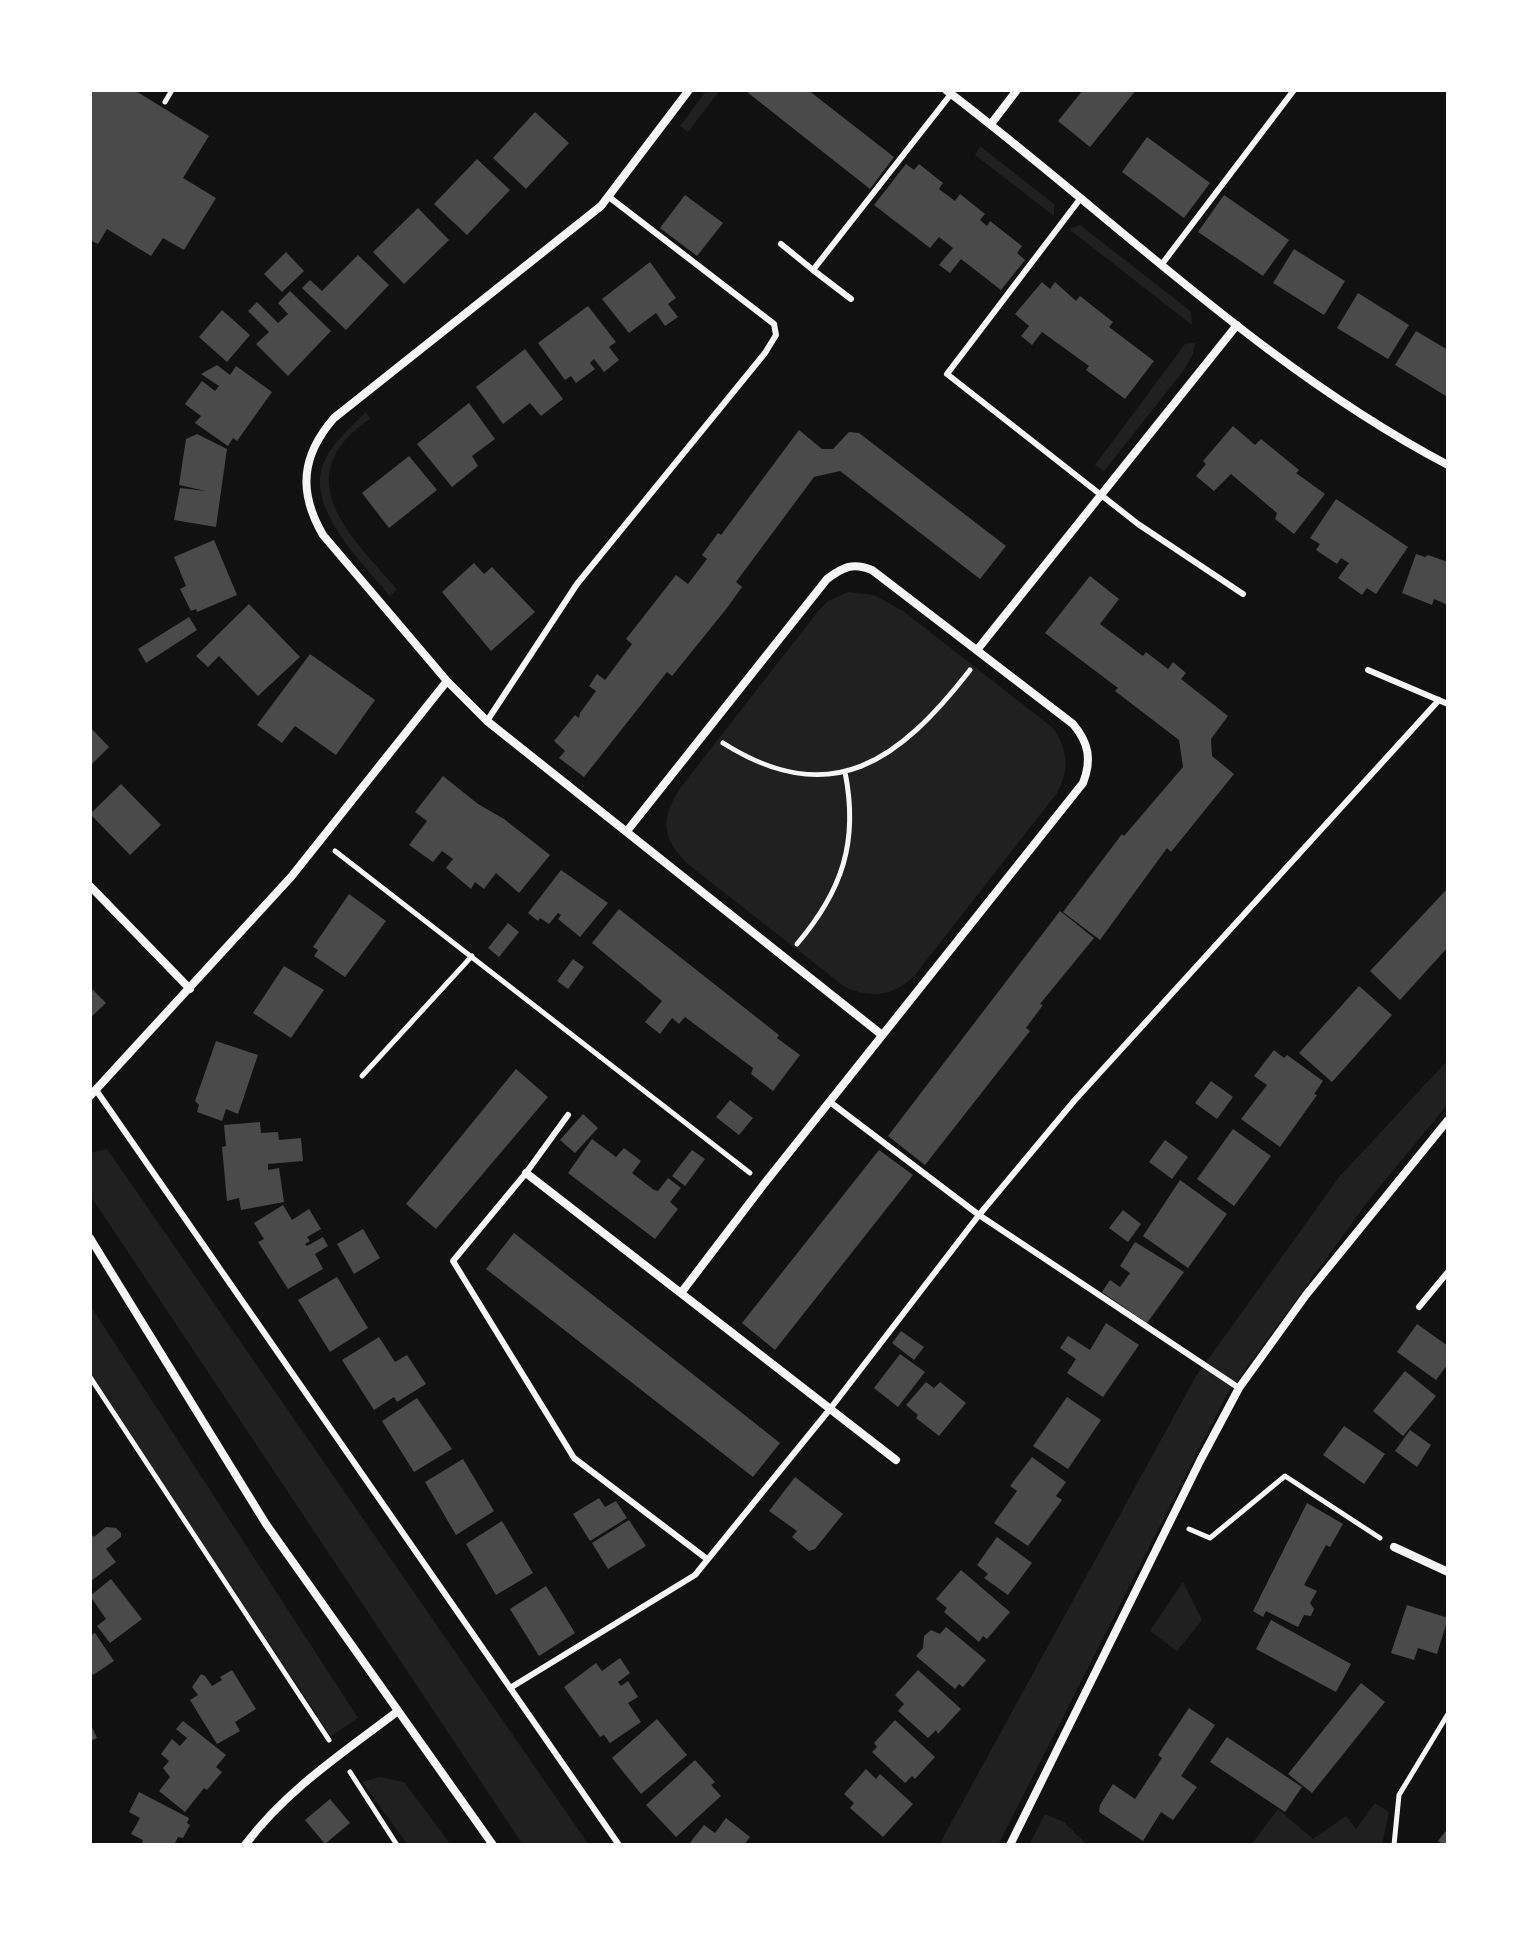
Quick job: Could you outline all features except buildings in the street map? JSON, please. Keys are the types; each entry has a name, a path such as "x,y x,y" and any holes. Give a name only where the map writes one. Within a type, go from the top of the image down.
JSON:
{"street":[{"path":"689,90 609,197 334,418 311,451 306,474 307,496 313,517 323,535 447,681 487,721 882,1035"},
{"path":"991,124 1017,90"},
{"path":"949,92 1237,325 1345,406 1448,465"},
{"path":"980,652 1237,325"},
{"path":"627,831 827,579 848,565 861,565 872,570 980,652 1073,724 1083,736 1089,751 1089,768 1083,783 681,1293"},
{"path":"93,1093 291,877 447,681"},
{"path":"90,886 190,989"},
{"path":"1010,1845 1239,1388 1306,1295 1448,1120"},
{"path":"526,1173 896,1460"},
{"path":"90,1238 266,1524 493,1845"},
{"path":"1394,1547 1448,1572"},
{"path":"245,1845 300,1786 398,1711"}],"lane":[{"path":"1162,264 1294,90"},
{"path":"813,270 949,92"},
{"path":"487,721 577,584 765,353 776,335 774,324 609,197"},
{"path":"1080,199 947,374 1100,496 1243,594"},
{"path":"781,244 851,299"},
{"path":"1368,670 1448,704"},
{"path":"510,1688 688,1581 830,1409 979,1215 1074,1101 1439,700"},
{"path":"93,1093 619,1845"},
{"path":"830,1102 979,1215 1239,1388"},
{"path":"568,1115 526,1173 453,1261 574,1458 707,1559"},
{"path":"1419,1307 1448,1272"}],"path":[{"path":"165,102 172,90"},
{"path":"705,732 738,753 781,772 812,776 845,772 869,764 911,734 954,690 980,652"},
{"path":"785,958 830,898 846,861 851,816 845,772"},
{"path":"321,841 764,1184"},
{"path":"362,1076 473,956"},
{"path":"90,1377 397,1845"},
{"path":"1170,1521 1210,1538 1285,1476 1394,1547"},
{"path":"1394,1845 1399,1795 1448,1714"}],"shaded area":[{"path":"707,90 720,90 688,132 680,126"},
{"path":"980,146 1054,204 1054,216 975,155"},
{"path":"1080,225 1191,312 1192,325 1069,229"},
{"path":"1195,343 1184,370 1104,471 1095,465 1185,344"},
{"path":"366,412 370,419 345,441 332,462 329,484 334,506 346,527 397,589 390,596 340,535 323,500 320,482 323,464 331,450"},
{"path":"848,592 874,595 903,611 1053,728 1066,760 1057,793 914,976 898,988 881,994 845,987 689,865 673,846 667,828 669,809 681,787 819,610 828,601"},
{"path":"1448,1060 1448,1104 1371,1197 1226,1396 998,1845 939,1845 1196,1376 1340,1176"},
{"path":"107,1149 589,1845 523,1845 90,1195 90,1153"},
{"path":"90,1305 358,1718 331,1736 90,1375"},
{"path":"1183,1582 1202,1620 1177,1651 1150,1631"},
{"path":"380,1777 404,1782 451,1845 408,1845 362,1782"},
{"path":"1375,1803 1389,1812 1382,1845 1251,1845 1278,1809 1313,1839 1346,1816 1356,1829"},
{"path":"1045,1814 1064,1822 1087,1845 1029,1845"}]}
